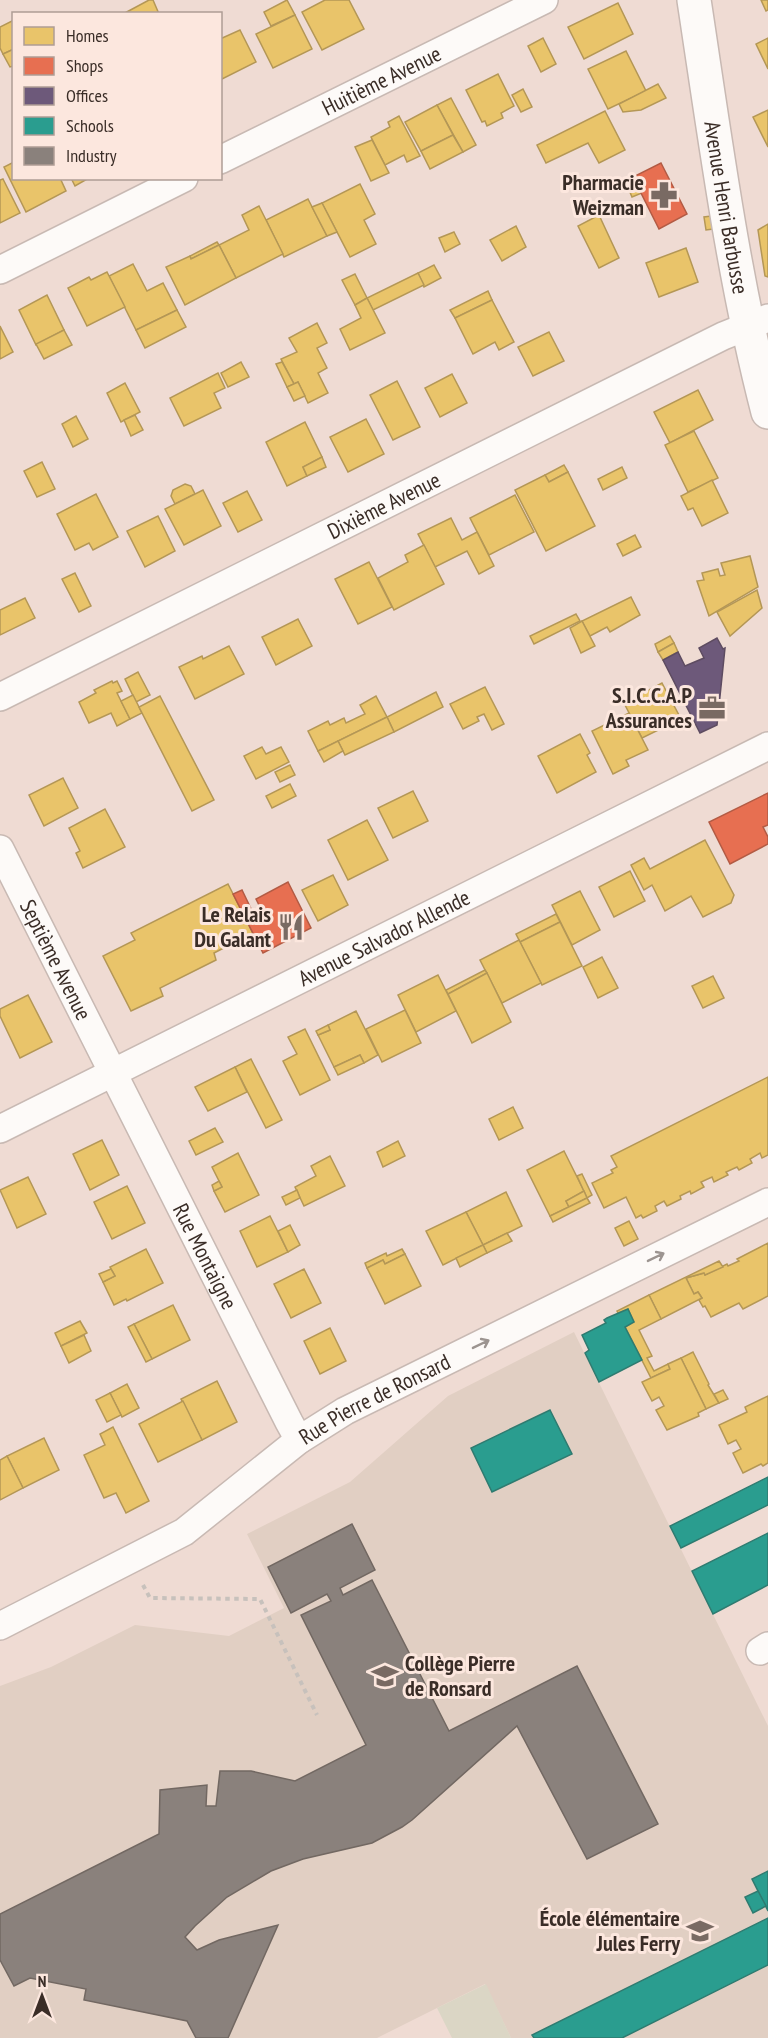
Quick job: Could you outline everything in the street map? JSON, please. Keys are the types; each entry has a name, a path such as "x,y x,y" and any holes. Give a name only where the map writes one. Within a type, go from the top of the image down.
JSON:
{"street":[{"name":"Huitième Avenue","path":"222,159 544,0"},
{"name":"Avenue Henri Barbusse","path":"694,0 732,250 757,323 768,412"},
{"path":"0,270 180,180"},
{"name":"Dixième Avenue","path":"0,697 712,341 757,323"},
{"name":"Avenue Salvador Allende","path":"0,1129 768,746"},
{"name":"Septième Avenue","path":"0,849 112,1073"},
{"name":"Rue Montaigne","path":"112,1073 299,1440"},
{"name":"Rue Pierre de Ronsard","path":"0,1626 184,1533 299,1440 345,1411 768,1202"}],"path":[{"path":"130,1560 150,1598 260,1599 317,1715"}],"shaded area":[{"name":"Collège Pierre de Ronsard","path":"574,1332 768,1726 768,2038 511,2038 485,1984 377,2038 0,2038 0,1686 51,1667 135,1625 229,1636 284,1608 247,1534 350,1482 448,1396"},
{"path":"486,1984 511,2038 452,2038 437,2008"}],"building: Homes":[{"path":"153,0 158,12 127,12"},
{"path":"287,0 295,15 271,26 264,12"},
{"path":"325,0 349,0 364,29 322,50 302,12"},
{"path":"761,0 768,0 768,10 766,11"},
{"path":"618,3 633,34 584,59 568,27"},
{"path":"295,15 312,49 273,68 256,34"},
{"path":"12,21 12,50 3,54 0,48 0,27"},
{"path":"240,30 256,62 222,79 222,38"},
{"path":"543,38 556,64 541,72 528,46"},
{"path":"768,38 768,69 756,44"},
{"path":"12,50 12,66 10,67 3,54"},
{"path":"626,51 646,91 608,109 588,69"},
{"path":"498,74 514,106 501,113 503,118 487,126 485,121 482,122 466,90"},
{"path":"658,84 666,98 641,110 623,112 619,104"},
{"path":"523,89 532,107 521,112 512,95"},
{"path":"451,98 476,145 463,152 437,105"},
{"path":"437,105 453,135 421,151 405,122"},
{"path":"768,110 768,147 753,117"},
{"path":"605,111 625,150 599,163 588,143 546,163 537,145"},
{"path":"399,116 420,156 407,162 404,155 385,165 371,137 390,127 388,122"},
{"path":"453,135 463,152 430,169 421,151"},
{"path":"372,140 389,173 371,181 355,147"},
{"path":"12,163 12,180 61,180 66,191 26,212 4,167"},
{"path":"3,179 20,213 0,223 0,180"},
{"path":"72,180 86,180 75,186"},
{"path":"635,181 642,193 632,197 627,185"},
{"path":"360,184 375,214 364,220 376,244 350,257 322,203"},
{"path":"308,199 327,236 284,257 266,220"},
{"path":"322,203 337,232 327,236 312,207"},
{"path":"259,206 283,254 236,278 219,245 249,230 242,215"},
{"path":"599,215 619,258 599,268 578,226"},
{"path":"711,216 713,229 706,230 704,217"},
{"path":"768,224 768,277 765,276 758,230"},
{"path":"516,226 526,247 502,261 490,240"},
{"path":"454,232 460,244 445,252 439,238"},
{"path":"217,242 219,245 191,259 190,256"},
{"path":"219,245 236,278 185,305 166,267 190,256 191,259"},
{"path":"686,248 698,282 659,297 646,263"},
{"path":"133,264 147,291 163,283 177,310 136,330 109,276"},
{"path":"434,265 441,278 424,287 418,273"},
{"path":"107,272 125,307 87,326 68,288 89,277 91,280"},
{"path":"418,273 424,285 373,310 367,298"},
{"path":"355,274 367,298 355,305 342,280"},
{"path":"488,291 492,300 455,318 450,310"},
{"path":"47,295 64,330 36,345 19,310"},
{"path":"367,298 385,333 350,350 340,329 361,318 355,305"},
{"path":"492,300 514,342 499,350 495,342 473,354 455,318"},
{"path":"177,310 186,327 145,348 136,330"},
{"path":"317,323 327,343 317,348 327,368 318,373 328,393 308,403 298,382 294,384 281,359 297,352 289,338"},
{"path":"0,326 13,352 0,359"},
{"path":"64,330 72,345 44,359 36,344"},
{"path":"549,332 564,361 533,376 518,347"},
{"path":"241,362 249,377 228,387 221,373"},
{"path":"282,362 294,384 287,387 276,364"},
{"path":"218,373 225,388 214,393 221,408 184,426 170,398"},
{"path":"452,374 467,403 440,417 425,388"},
{"path":"397,381 420,427 393,440 370,395"},
{"path":"298,382 305,396 294,401 287,387"},
{"path":"125,383 140,412 121,422 107,393"},
{"path":"698,390 713,420 670,443 654,412"},
{"path":"135,415 143,430 131,436 124,420"},
{"path":"76,416 88,439 73,447 62,424"},
{"path":"366,419 384,454 348,472 330,437"},
{"path":"305,422 322,457 303,467 307,476 287,486 266,442"},
{"path":"694,431 718,478 688,492 665,445"},
{"path":"322,457 326,467 307,476 303,467"},
{"path":"42,462 55,489 37,497 24,471"},
{"path":"564,465 568,472 549,482 545,475"},
{"path":"622,467 627,478 603,490 598,479"},
{"path":"568,472 595,526 546,551 515,490 545,475 549,482"},
{"path":"712,480 728,513 702,526 693,508 688,510 681,496"},
{"path":"185,484 191,486 195,494 175,504 171,496 173,490"},
{"path":"203,490 221,526 184,545 165,509"},
{"path":"247,491 262,520 238,532 223,503"},
{"path":"96,494 118,537 93,550 89,543 75,550 57,514"},
{"path":"515,495 534,532 489,555 470,518"},
{"path":"158,516 175,551 145,567 127,531"},
{"path":"451,518 462,540 477,532 494,566 479,574 467,551 435,567 418,534"},
{"path":"635,535 641,547 623,556 617,544"},
{"path":"424,545 444,584 394,610 378,578 408,562 405,555"},
{"path":"750,556 758,587 709,616 697,581 704,580 702,573 718,569 720,576 725,575 721,563"},
{"path":"369,562 392,607 358,624 335,579"},
{"path":"75,573 91,606 79,612 62,579"},
{"path":"757,590 762,608 730,636 717,612"},
{"path":"631,597 640,615 610,632 607,627 590,636 582,621"},
{"path":"25,598 35,618 0,635 0,610"},
{"path":"576,614 580,621 534,644 530,636"},
{"path":"298,619 312,646 276,665 262,637"},
{"path":"582,621 595,646 581,653 570,628"},
{"path":"670,636 674,643 658,652 655,644"},
{"path":"674,643 678,652 663,660 658,652"},
{"path":"229,646 244,674 195,699 179,667 202,656 203,659"},
{"path":"138,672 150,695 136,702 125,679"},
{"path":"112,681 113,683 117,681 122,691 117,693 130,719 117,726 111,713 89,723 79,702 96,693 94,690"},
{"path":"662,683 681,719 642,738 624,703"},
{"path":"485,687 504,724 492,730 484,714 477,717 479,721 463,729 450,704"},
{"path":"436,692 443,707 394,732 387,717"},
{"path":"133,695 142,713 130,719 121,701"},
{"path":"160,696 214,800 192,811 139,707"},
{"path":"376,696 387,717 318,751 308,731 328,721 330,725 344,718 346,723 365,714 360,705"},
{"path":"629,713 648,750 626,760 629,766 613,774 592,731"},
{"path":"387,717 394,732 345,755 338,741"},
{"path":"580,734 590,753 587,755 596,772 557,793 538,756"},
{"path":"338,741 343,751 324,762 318,751"},
{"path":"262,747 266,754 281,747 289,762 256,779 244,756"},
{"path":"290,765 295,775 280,782 275,772"},
{"path":"63,778 78,808 44,826 29,795"},
{"path":"290,784 296,796 272,808 266,796"},
{"path":"413,791 428,821 393,838 378,808"},
{"path":"105,809 125,847 83,868 76,853 80,851 69,828"},
{"path":"367,820 388,860 348,880 328,840"},
{"path":"705,840 734,895 731,903 703,917 691,896 665,911 652,885 644,890 631,865 644,858 650,869"},
{"path":"630,871 645,901 614,917 599,887"},
{"path":"333,875 348,905 318,921 302,890"},
{"path":"228,884 253,933 214,953 216,960 160,988 163,996 131,1011 103,956 135,940 131,933"},
{"path":"580,891 600,930 572,945 552,905"},
{"path":"556,914 560,922 520,942 516,934"},
{"path":"560,922 582,966 542,985 520,942"},
{"path":"519,940 541,983 502,1003 480,960"},
{"path":"602,957 618,988 598,998 583,967"},
{"path":"485,970 487,973 448,994 446,990"},
{"path":"487,973 511,1022 472,1043 448,994"},
{"path":"438,975 456,1011 416,1032 398,995"},
{"path":"713,976 724,998 703,1008 692,986"},
{"path":"28,995 52,1042 20,1058 0,1016 0,1009"},
{"path":"405,1010 421,1043 382,1062 366,1029"},
{"path":"356,1011 378,1055 364,1063 360,1055 334,1067 318,1035 330,1030 328,1025"},
{"path":"328,1025 330,1030 318,1035 316,1031"},
{"path":"305,1029 330,1080 300,1095 283,1061 297,1054 288,1037"},
{"path":"360,1055 364,1063 338,1075 334,1067"},
{"path":"251,1059 282,1120 266,1128 235,1067"},
{"path":"235,1067 247,1092 208,1111 195,1087"},
{"path":"768,1077 768,1155 762,1158 760,1153 750,1159 752,1163 739,1170 737,1167 726,1172 728,1175 714,1182 712,1177 701,1182 704,1187 691,1194 690,1191 680,1196 681,1199 667,1206 664,1201 655,1206 657,1211 643,1218 641,1215 636,1218 626,1197 604,1208 592,1183 613,1173 611,1170 617,1167 611,1156"},
{"path":"513,1107 523,1128 499,1140 489,1119"},
{"path":"215,1128 223,1142 196,1155 189,1141"},
{"path":"102,1140 119,1175 90,1190 73,1154"},
{"path":"398,1141 405,1156 383,1167 377,1152"},
{"path":"564,1151 584,1191 566,1201 569,1207 550,1216 527,1170"},
{"path":"238,1153 259,1195 225,1212 214,1191 222,1187 212,1167"},
{"path":"330,1156 345,1186 304,1206 295,1187 316,1176 311,1166"},
{"path":"582,1174 592,1195 587,1198 577,1176"},
{"path":"28,1177 46,1214 17,1228 0,1190"},
{"path":"219,1181 222,1187 214,1191 212,1185"},
{"path":"127,1186 145,1223 112,1239 94,1202"},
{"path":"297,1190 300,1198 286,1205 282,1197"},
{"path":"584,1191 587,1198 569,1207 566,1201"},
{"path":"506,1192 522,1226 483,1245 466,1212"},
{"path":"587,1198 590,1203 553,1222 550,1216"},
{"path":"466,1212 483,1245 443,1265 426,1231"},
{"path":"270,1216 288,1252 257,1267 240,1231"},
{"path":"629,1221 638,1239 624,1246 615,1228"},
{"path":"290,1225 300,1245 288,1252 278,1231"},
{"path":"507,1233 512,1241 487,1253 483,1245"},
{"path":"768,1243 768,1296 743,1309 739,1303 711,1317 699,1300 702,1298 698,1292 694,1294 686,1278 704,1273 705,1275 727,1264 728,1266"},
{"path":"483,1245 487,1253 460,1267 456,1258"},
{"path":"146,1249 163,1283 114,1305 103,1282 115,1276 110,1267"},
{"path":"402,1249 405,1254 385,1264 383,1260 367,1268 365,1263 386,1253 387,1256"},
{"path":"405,1254 421,1286 385,1304 367,1268 383,1260 385,1264"},
{"path":"719,1261 723,1267 705,1275 704,1273 686,1278 694,1294 698,1292 702,1298 661,1319 649,1295"},
{"path":"111,1269 115,1276 103,1282 99,1274"},
{"path":"304,1269 321,1303 291,1318 274,1284"},
{"path":"649,1295 661,1319 639,1330 652,1356 647,1358 654,1371 668,1364 670,1369 651,1378 625,1327 634,1322 628,1309 618,1313 617,1311"},
{"path":"173,1305 190,1340 152,1359 134,1324"},
{"path":"80,1321 87,1333 61,1346 55,1333"},
{"path":"134,1324 152,1359 146,1362 128,1327"},
{"path":"330,1328 346,1361 320,1374 304,1341"},
{"path":"84,1335 91,1351 69,1363 61,1346"},
{"path":"693,1352 719,1403 706,1409 681,1358"},
{"path":"681,1358 706,1409 698,1413 699,1416 667,1430 656,1410 664,1406 659,1397 652,1401 642,1382 670,1369 668,1364"},
{"path":"217,1381 237,1422 202,1440 181,1399"},
{"path":"127,1384 139,1408 122,1417 110,1393"},
{"path":"723,1390 728,1399 719,1403 714,1394"},
{"path":"110,1393 121,1415 107,1422 96,1400"},
{"path":"768,1396 768,1463 743,1473 733,1453 741,1449 736,1440 728,1444 719,1425 747,1412 745,1407"},
{"path":"183,1401 202,1440 158,1462 139,1424"},
{"path":"113,1427 149,1501 126,1513 116,1493 104,1498 84,1455 105,1445 100,1434"},
{"path":"44,1438 59,1470 23,1488 7,1456"},
{"path":"7,1456 23,1488 0,1500 0,1460"}],"building: Shops":[{"path":"661,163 687,214 659,229 633,177"},
{"path":"768,793 768,825 763,827 768,837 768,844 730,864 709,822"},
{"path":"288,882 311,928 263,953 233,894 242,890 255,917 263,913 256,899"}],"building: Offices":[{"path":"717,638 723,649 725,648 717,725 700,733 663,660 678,652 685,666 704,658 699,648"}],"building: Schools":[{"path":"628,1309 634,1322 625,1327 642,1360 599,1382 585,1353 589,1350 582,1335 606,1323 604,1320 607,1318"},
{"path":"550,1410 572,1454 492,1492 471,1448"},
{"path":"768,1477 768,1505 681,1548 670,1526"},
{"path":"768,1533 768,1585 713,1614 692,1571"},
{"path":"768,1871 768,1911 752,1879"},
{"path":"758,1891 766,1906 753,1913 745,1897"},
{"path":"768,1918 768,1965 622,2038 534,2038 532,2035"}],"building: Industry":[{"path":"352,1524 375,1570 340,1588 343,1595 372,1580 449,1731 577,1666 658,1824 587,1859 517,1726 402,1827 372,1843 303,1859 271,1871 227,1897 195,1926 185,1937 197,1950 219,1940 278,1925 228,2038 196,2038 187,2021 84,2000 86,1989 30,1978 14,1986 0,1960 0,1914 159,1834 160,1790 207,1785 206,1806 216,1806 220,1771 251,1771 295,1781 366,1745 301,1615 331,1601 327,1594 291,1613 268,1567"}],"place":[{"name":"Pharmacie Weizman","path":"664,195"},
{"name":"S.I.C.C.A.P Assurances","path":"712,708"},
{"name":"Le Relais Du Galant","path":"291,927"},
{"name":"Collège Pierre de Ronsard","path":"385,1676"},
{"name":"École élémentaire Jules Ferry","path":"700,1931"}]}
